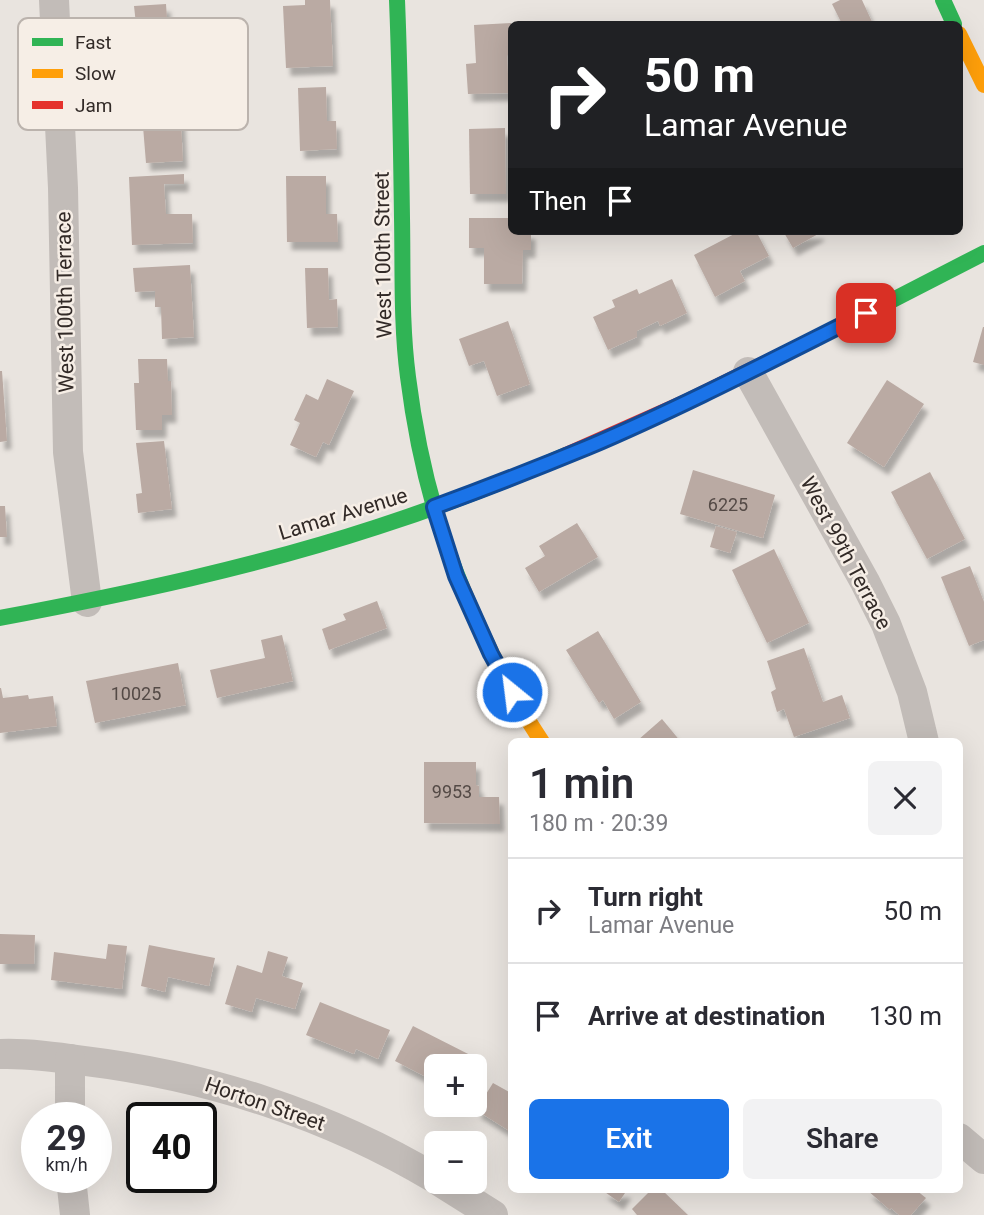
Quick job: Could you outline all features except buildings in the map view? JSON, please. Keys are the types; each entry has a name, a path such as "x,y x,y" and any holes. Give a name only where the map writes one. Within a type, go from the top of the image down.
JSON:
{"street":[{"name":"West 100th Terrace","path":"54,0 55,18"},
{"name":"West 100th Street","path":"397,0 403,309 408,376 418,444 456,576 491,654 539,738"},
{"path":"943,0 953,21"},
{"path":"963,42 984,85"},
{"name":"West 100th Terrace","path":"60,130 68,452 87,602"},
{"name":"Lamar Avenue","path":"0,618 87,602 237,568 385,525 499,483 591,446 748,372 984,253"},
{"name":"West 99th Terrace","path":"748,372 886,624 912,692 923,738"},
{"name":"Horton Street","path":"0,1054 121,1065 221,1087 316,1119 396,1155 424,1172"},
{"path":"70,1059 70,1102"},
{"path":"963,1141 984,1159"},
{"path":"73,1193 75,1215"},
{"name":"Horton Street","path":"460,1194 493,1215"}],"traffic: fast":[{"path":"397,0 406,357 416,431 428,484 462,587"},
{"path":"943,0 953,21"},
{"path":"881,306 984,253"},
{"path":"0,618 190,579 284,555 449,502 566,455"}],"traffic: slow":[{"path":"963,42 984,85"},
{"path":"462,587 498,666 540,738"}],"traffic: jam":[{"path":"566,455 690,400 881,306"}],"route":[{"path":"512,692 491,654 456,576 434,507 591,446 866,313"}]}
